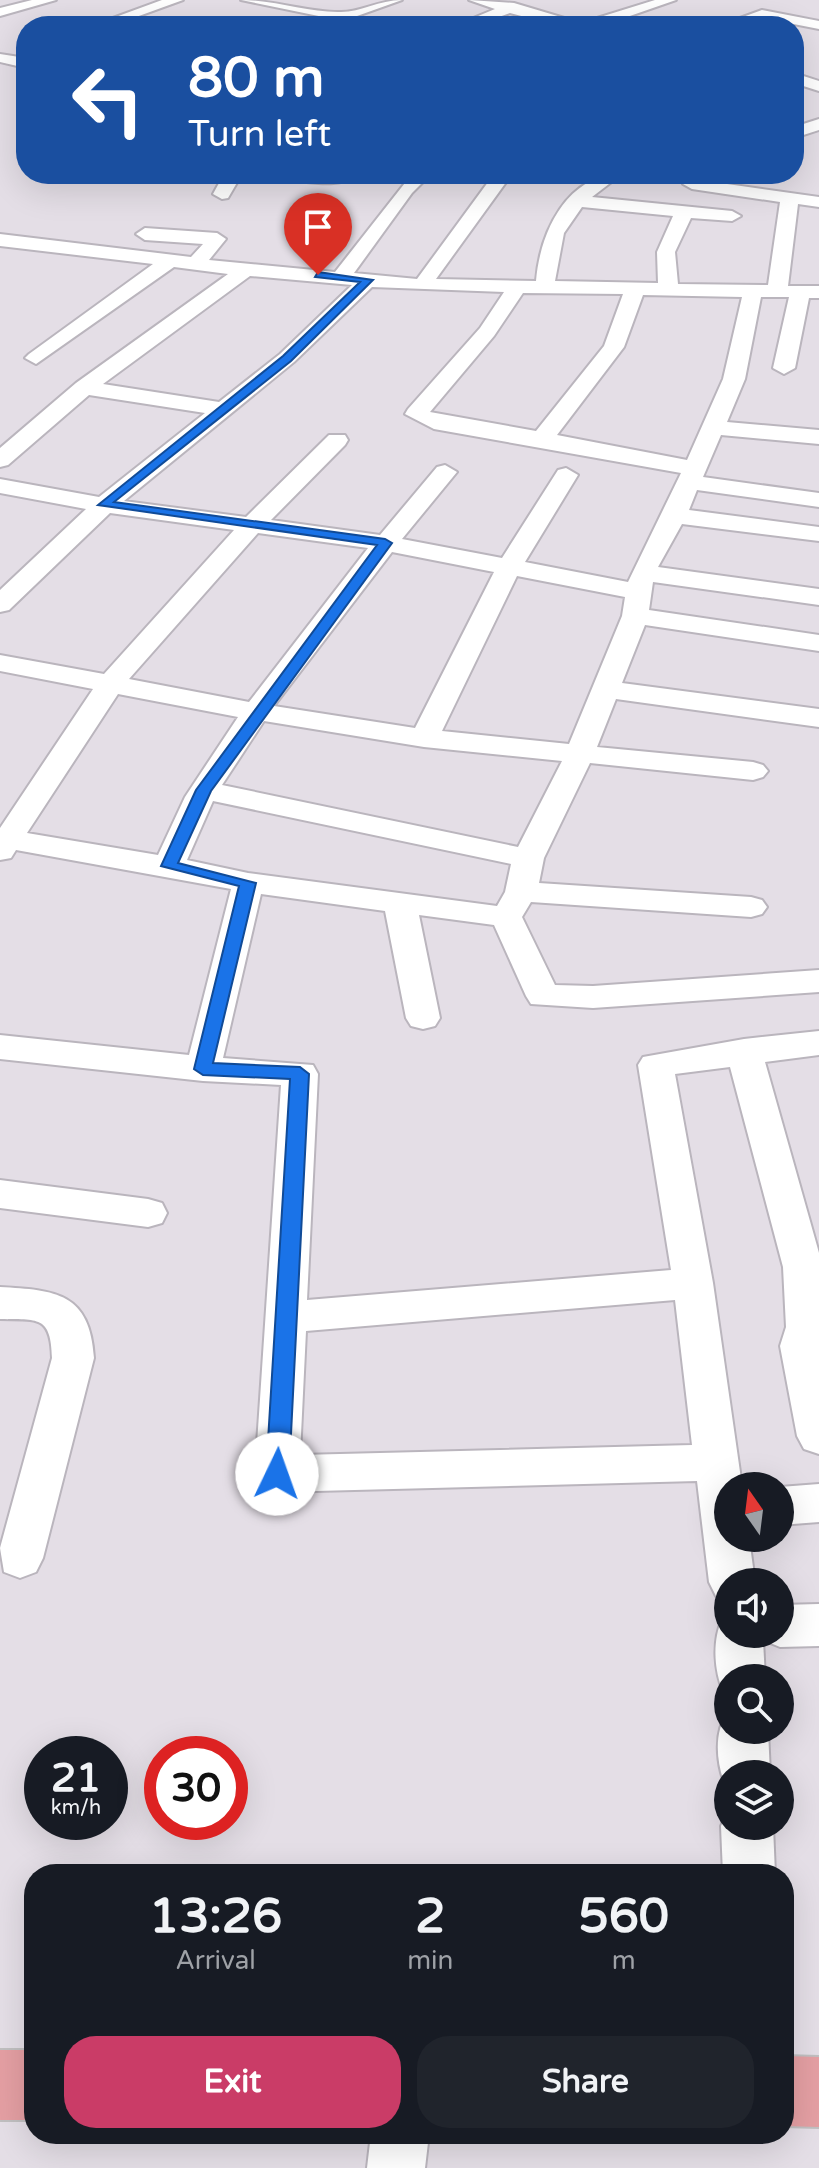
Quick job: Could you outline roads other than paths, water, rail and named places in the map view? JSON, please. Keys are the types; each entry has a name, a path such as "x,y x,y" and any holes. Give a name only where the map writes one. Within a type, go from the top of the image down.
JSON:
{"main road":[{"path":"0,2085 24,2085"},
{"path":"794,2091 819,2092"}],"street":[{"path":"0,12 49,0"},
{"path":"127,16 176,0"},
{"path":"248,0 292,3 339,16"},
{"path":"346,16 395,0"},
{"path":"476,0 539,16"},
{"path":"488,16 534,0"},
{"path":"618,16 669,0"},
{"path":"756,16 790,5"},
{"path":"762,14 772,16"},
{"path":"222,194 228,184"},
{"path":"342,276 411,184"},
{"path":"422,285 496,184"},
{"path":"545,286 546,250 573,201 598,184"},
{"path":"692,184 819,202"},
{"path":"777,291 790,198"},
{"path":"573,201 732,216"},
{"path":"668,287 666,252 684,212"},
{"path":"145,234 217,239 196,263"},
{"path":"0,240 246,270 422,285 668,287 810,292 785,344 784,368"},
{"path":"36,358 170,261"},
{"path":"0,460 84,388 246,270"},
{"path":"0,604 104,505 287,358 368,280"},
{"path":"518,286 487,332 416,414 434,422 542,439 692,476 819,500"},
{"path":"542,439 614,347 635,289"},
{"path":"753,290 734,379 639,593 606,689 580,753 528,858 513,904 543,996 593,997 819,981"},
{"path":"84,388 222,409"},
{"path":"713,428 819,437"},
{"path":"337,440 251,526 110,684 2,843 169,866 248,883 400,903 751,907"},
{"path":"169,866 204,790 258,712 385,543 445,472"},
{"path":"424,738 509,567 566,475"},
{"path":"0,486 104,505 385,543 639,593 819,643"},
{"path":"674,516 819,534"},
{"path":"639,593 819,597"},
{"path":"0,663 258,712 424,738 753,771"},
{"path":"606,689 819,718"},
{"path":"204,790 528,858"},
{"path":"203,1069 248,883"},
{"path":"400,903 423,1018"},
{"path":"718,1472 693,1283 656,1065 819,1043"},
{"path":"0,1047 203,1069 300,1074 277,1474 716,1462"},
{"path":"744,1051 803,1267 812,1321 801,1346 819,1436"},
{"path":"0,1194 148,1213"},
{"path":"286,1317 693,1283"},
{"path":"0,1303 43,1306 63,1315 73,1330 73,1358 20,1558"},
{"path":"794,1505 819,1503"},
{"path":"794,1626 819,1625"},
{"path":"748,1840 749,1864"},
{"path":"396,2168 399,2144"}]}
